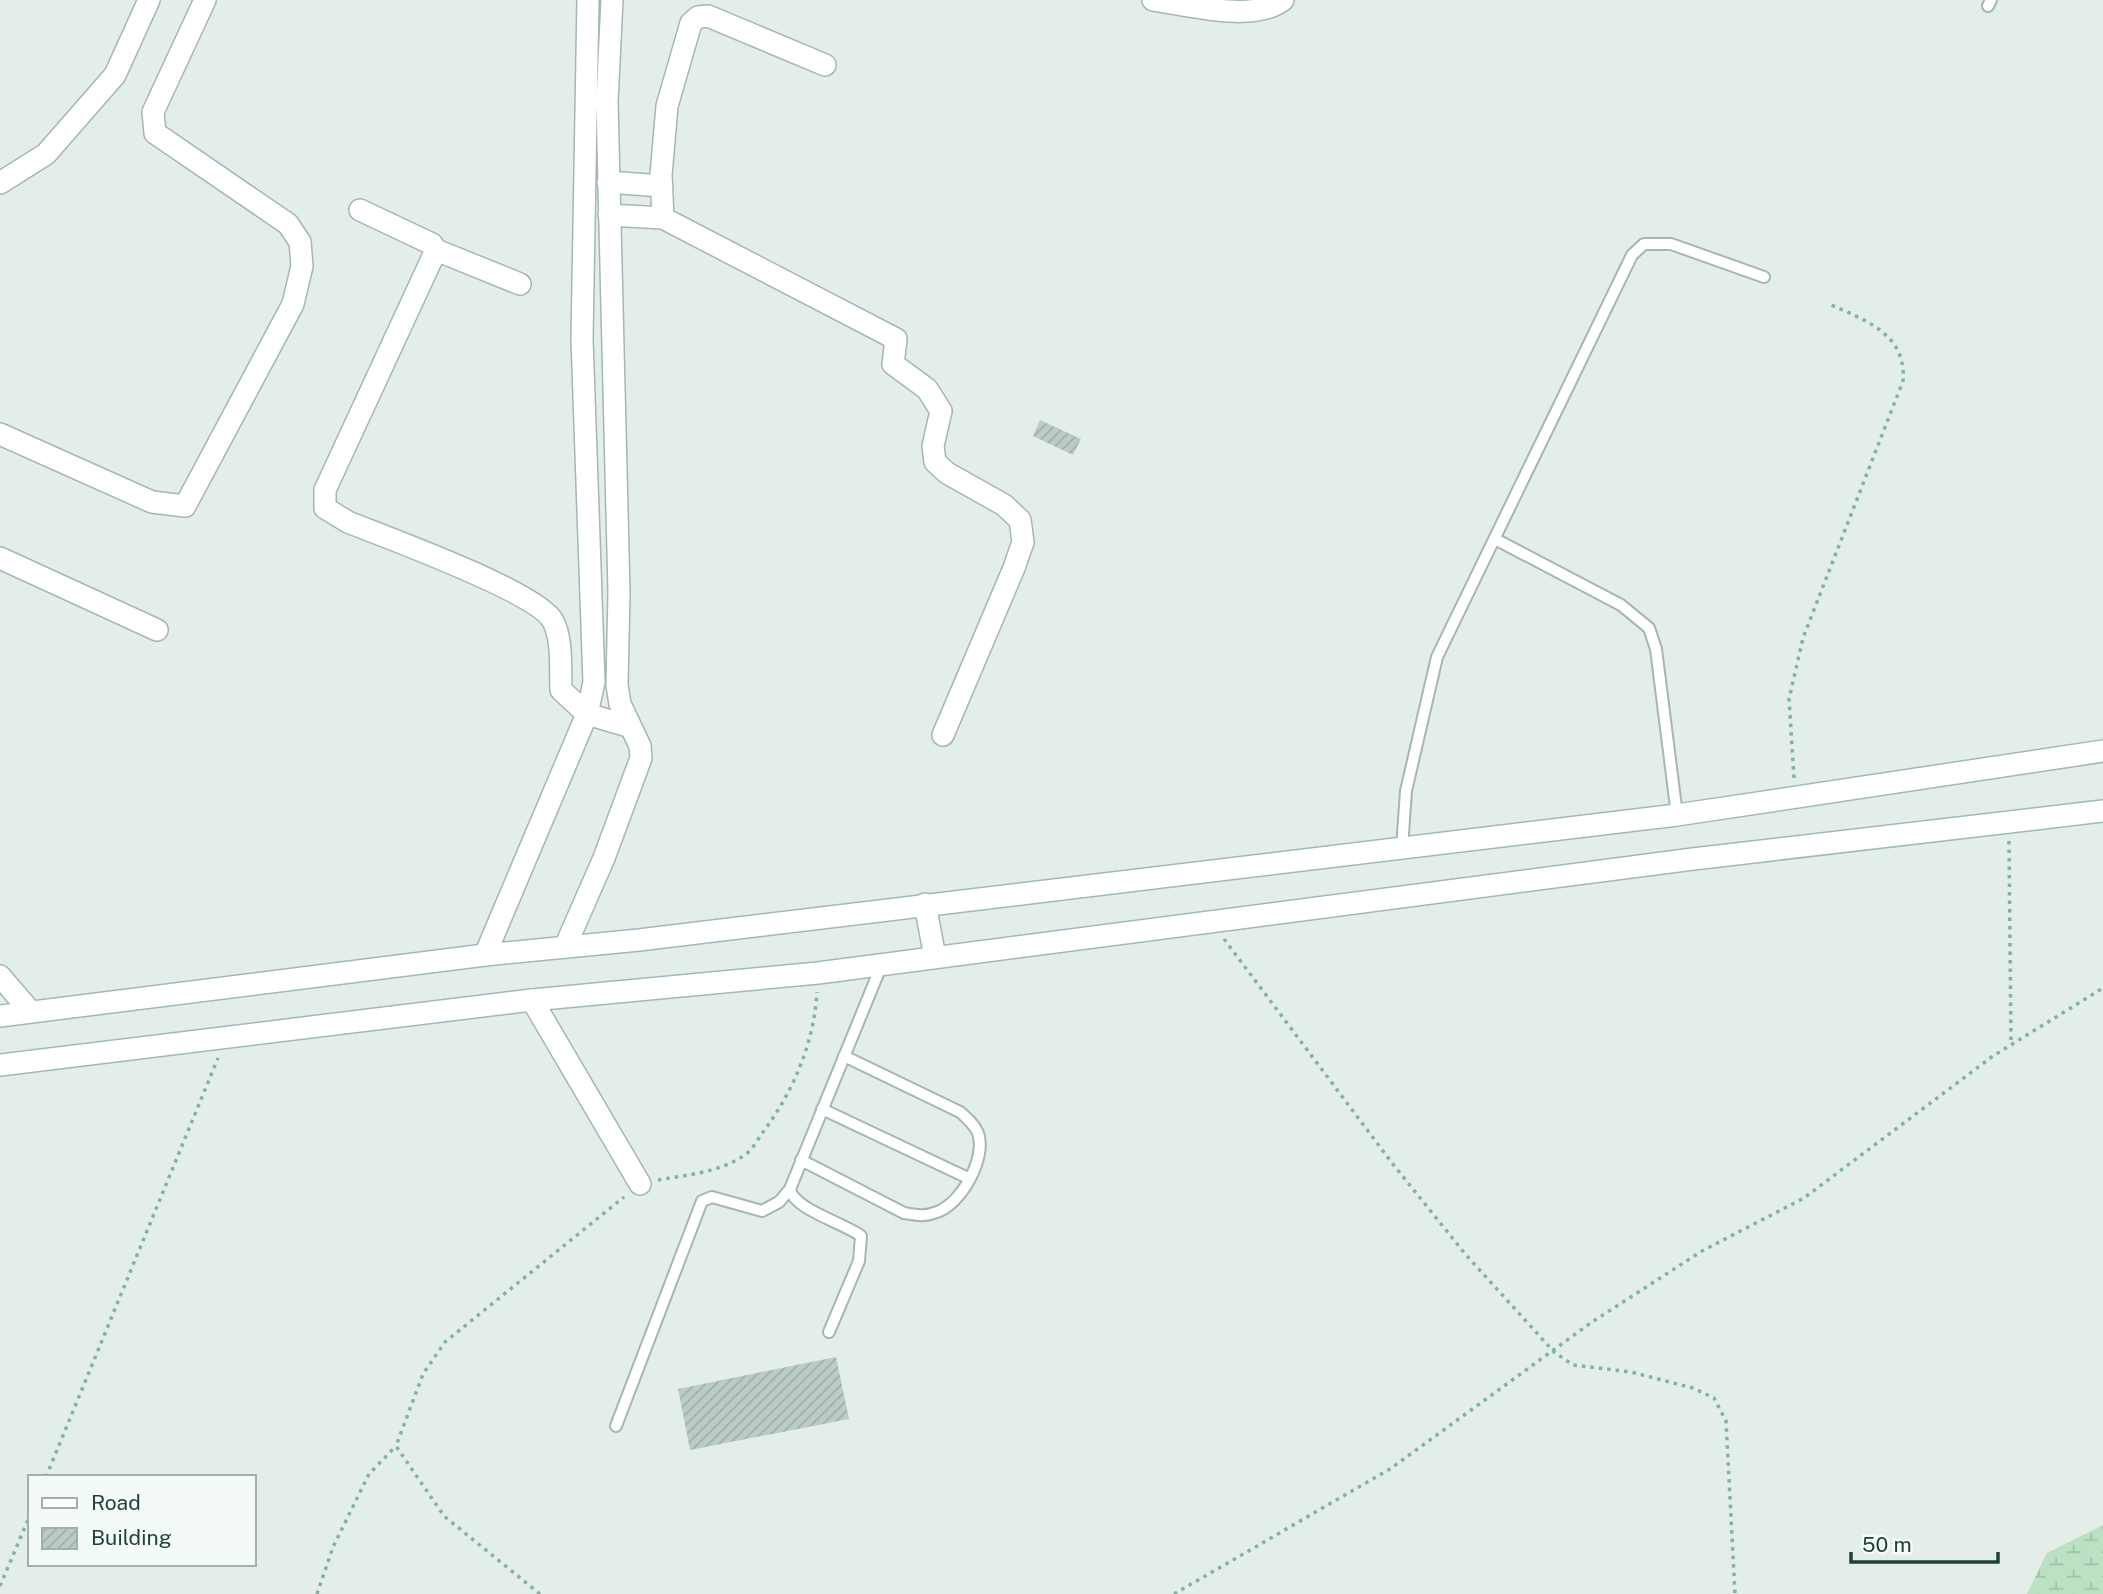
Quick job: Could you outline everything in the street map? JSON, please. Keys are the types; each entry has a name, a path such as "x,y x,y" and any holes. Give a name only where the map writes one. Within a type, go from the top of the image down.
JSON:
{"street":[{"path":"0,183 46,154 115,75 149,0"},
{"path":"0,434 152,502 185,506 293,304 302,266 300,242 288,224 155,133 152,124 153,112 205,0"},
{"path":"485,955 587,714 594,682 582,339 588,0"},
{"path":"565,947 638,772 640,746 620,704 617,685 619,593 607,145 612,0"},
{"path":"1153,0 1255,13 1273,8 1283,0"},
{"path":"663,218 662,186 667,106 691,23 698,17 708,16 825,65"},
{"path":"585,145 607,145"},
{"path":"608,182 662,186"},
{"path":"360,210 432,244 436,250 520,284"},
{"path":"609,215 663,218 896,339 893,364 927,389 941,411 933,446 936,462 947,473 1004,505 1020,520 1023,542 1014,568 943,735"},
{"path":"436,250 325,490 326,508 348,522 509,589 539,607 552,619 558,638 561,690 587,714 631,727"},
{"path":"0,558 157,631"},
{"path":"0,1016 485,955 1677,815 2103,751"},
{"path":"0,1065 532,1000 818,972 2103,811"},
{"path":"925,904 935,957"},
{"path":"0,976 31,1012"},
{"path":"532,1000 640,1184"}],"lane":[{"path":"1402,848 1406,791 1437,657 1632,255 1644,244 1671,244 1764,277"},
{"path":"1495,539 1621,605 1649,628 1656,649 1677,815"},
{"path":"617,1426 702,1201 706,1197 722,1199 749,1210 762,1211 779,1202 790,1189 882,964"},
{"path":"801,1160 904,1213 922,1216 950,1205 968,1178 980,1148 979,1135 971,1121 960,1112 844,1056"},
{"path":"822,1109 968,1178"},
{"path":"790,1189 792,1196 800,1204 861,1236 859,1261 829,1332"}],"path":[{"path":"1796,797 1789,699 1793,675 1803,638 1903,381 1904,368 1895,342 1873,323 1829,304"},
{"path":"2009,822 2011,1045"},
{"path":"1211,922 1400,1173 1466,1255 1552,1350 1573,1365 1663,1380 1693,1388 1714,1398 1726,1421 1735,1594"},
{"path":"317,1594 333,1547 369,1474 396,1446 423,1374 445,1342 640,1184 710,1170 747,1153 771,1121 802,1065 816,1017 818,972"},
{"path":"1174,1594 1390,1469 1552,1350 1702,1251 1804,1198 2011,1045 2103,988"},
{"path":"47,1475 227,1037"},
{"path":"396,1446 444,1516 540,1594"},
{"path":"0,1586 28,1520"}],"green space":[{"path":"2103,1525 2103,1594 2027,1594 2047,1553"}],"building":[{"path":"1040,420 1081,439 1073,455 1033,436"},
{"path":"836,1357 849,1419 690,1450 678,1389"}]}
